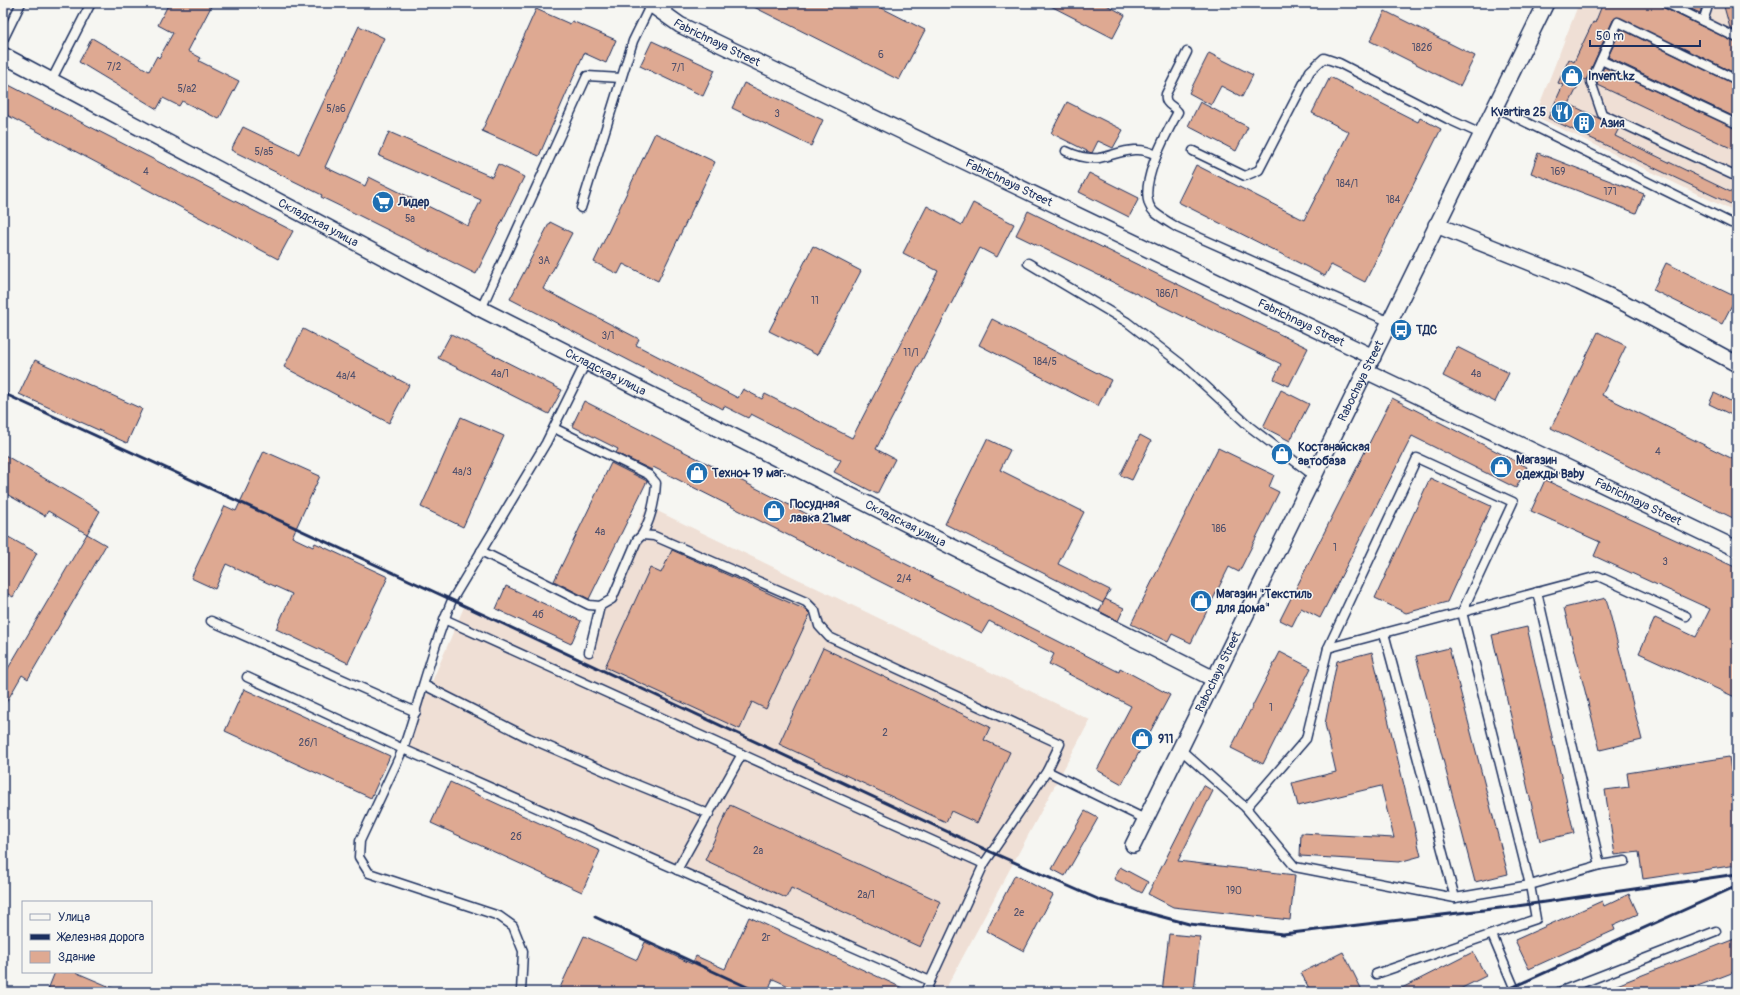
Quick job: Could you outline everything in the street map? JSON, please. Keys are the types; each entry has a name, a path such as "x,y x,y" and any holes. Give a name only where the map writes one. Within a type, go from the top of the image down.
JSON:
{"street":[{"name":"Rabochaya Street","path":"1133,845 1373,357 1436,224 1546,3"},
{"name":"Fabrichnaya Street","path":"650,4 667,8 680,25 1373,357"},
{"name":"Складская улица","path":"3,55 481,309 1214,679"},
{"path":"1436,224 1579,282 1626,304 1737,364"},
{"name":"Fabrichnaya Street","path":"1366,371 1737,549"}],"lane":[{"path":"3,40 21,3"},
{"path":"51,81 91,3"},
{"path":"1667,3 1737,38"},
{"path":"1703,21 1709,3"},
{"path":"580,208 633,41 650,4"},
{"path":"1737,80 1618,22 1590,82 1602,114 1737,177"},
{"path":"1187,52 1165,98 1169,106 1178,112 1156,155 1147,195 1153,212 1178,228 1390,322"},
{"path":"1193,151 1245,176 1259,170 1310,71 1324,58 1339,63 1448,119 1481,134"},
{"path":"1601,60 1737,124"},
{"path":"481,309 587,76 621,78"},
{"path":"1495,107 1731,223"},
{"path":"1066,151 1078,156 1097,158 1140,149 1156,155"},
{"path":"1028,264 1127,322 1185,368 1250,427 1314,476"},
{"path":"521,992 523,951 513,926 499,916 368,873 359,857 360,841 403,749 416,712 444,618 452,600 554,428 586,362"},
{"path":"481,551 589,605 600,606 612,599 637,540 642,535 650,517 656,494 656,483 649,475 554,428"},
{"path":"1246,808 1306,739 1328,648 1417,458 1513,502 1462,612 1530,885 1536,919 1376,974"},
{"path":"642,535 654,536 806,602 815,611 819,626 829,637 1060,744 1047,771 984,864 925,992"},
{"path":"1328,648 1598,576 1686,616"},
{"path":"1537,592 1600,865"},
{"path":"589,652 600,606"},
{"path":"444,618 984,864"},
{"path":"212,621 416,712"},
{"path":"1384,633 1456,898"},
{"path":"247,677 403,749 930,981"},
{"path":"424,685 529,738 623,779 709,814"},
{"path":"1180,749 1246,808 1295,868 1456,898 1530,885 1600,865 1625,861"},
{"path":"677,870 742,754"},
{"path":"1047,771 1146,819"},
{"path":"1559,992 1716,931"},
{"path":"1492,935 1516,992"}],"shaded area":[{"path":"1579,3 1737,3 1737,213 1535,116"},
{"path":"647,506 1090,720 944,992 940,992 403,749 464,607 581,662"}],"building":[{"path":"169,3 213,3 188,51 201,58 199,61 239,81 219,119 182,101 179,106 163,98 157,109 79,62 92,38 149,71 157,56 159,58 173,33 158,25"},
{"path":"746,3 872,3 925,30 899,80"},
{"path":"1045,3 1103,3 1125,15 1113,38"},
{"path":"1603,3 1661,3 1664,8 1737,43 1737,74 1617,17 1613,20 1586,80 1582,78 1569,104 1619,128 1615,136 1737,195 1733,205 1548,118 1563,85 1558,83 1569,59 1574,62 1593,22 1595,23"},
{"path":"1678,3 1703,3 1700,13"},
{"path":"1723,3 1737,3 1737,32 1730,28"},
{"path":"536,9 570,24 572,21 616,40 606,63 584,53 539,156 482,131"},
{"path":"1385,11 1475,56 1460,86 1370,41"},
{"path":"359,26 384,38 325,167 365,186 369,177 468,226 481,200 379,156 389,132 492,177 498,164 524,177 476,274 321,197 322,195 231,150 243,127 299,154"},
{"path":"1621,29 1737,85 1737,118 1608,57"},
{"path":"652,41 715,70 703,96 640,66"},
{"path":"1209,53 1253,75 1242,97 1221,86 1211,105 1189,93"},
{"path":"1604,67 1737,129 1737,151 1598,85 1597,82"},
{"path":"1330,77 1418,122 1420,118 1441,129 1365,282 1331,265 1325,276 1178,202 1196,165 1304,220 1349,132 1312,113"},
{"path":"3,82 293,231 278,259 3,113"},
{"path":"744,83 823,120 811,146 732,108"},
{"path":"1067,102 1123,130 1113,148 1098,141 1092,153 1051,133"},
{"path":"1200,102 1248,127 1236,151 1188,126"},
{"path":"655,133 715,162 658,281 623,264 618,274 594,262"},
{"path":"1538,153 1644,194 1636,213 1531,173"},
{"path":"1089,173 1139,198 1129,217 1079,192"},
{"path":"973,203 1014,224 997,257 980,248 876,449 895,459 877,494 834,472 841,460 751,414 748,418 724,406 723,409 510,299 550,222 572,233 543,289 639,339 636,345 738,398 743,389 762,399 765,394 852,438 938,271 903,253 927,206 962,225"},
{"path":"1028,211 1308,348 1289,386 1274,379 1281,364 1016,235"},
{"path":"813,246 861,271 817,355 769,331"},
{"path":"1666,263 1736,297 1722,324 1653,290"},
{"path":"992,319 1111,380 1098,406 979,345"},
{"path":"303,329 409,385 389,423 284,367"},
{"path":"1598,332 1626,346 1602,395 1737,461 1737,520 1551,428"},
{"path":"451,334 562,390 549,414 438,358"},
{"path":"1457,347 1509,373 1495,402 1443,376"},
{"path":"35,360 142,409 127,443 19,394"},
{"path":"1281,390 1309,404 1290,441 1263,427"},
{"path":"1714,393 1737,404 1737,410 1734,416 1709,404"},
{"path":"1392,398 1527,467 1516,488 1412,436 1320,618 1301,608 1292,626 1280,620"},
{"path":"584,401 1119,672 1120,668 1170,695 1122,784 1097,770 1131,706 1049,664 1054,654 989,621 982,633 653,467 652,470 616,453 618,449 572,426"},
{"path":"461,417 504,436 463,527 421,507"},
{"path":"1140,435 1151,441 1132,480 1120,475"},
{"path":"987,439 1010,450 1000,470 1084,512 1058,564 1110,590 1103,603 945,524"},
{"path":"1218,448 1274,475 1269,487 1279,492 1239,572 1229,567 1191,643 1172,634 1168,642 1131,624"},
{"path":"264,451 320,476 292,537 313,547 315,543 388,577 348,663 276,629 292,594 226,564 215,589 191,578 225,506 236,511"},
{"path":"3,454 100,511 87,534 48,511 45,516 3,492"},
{"path":"611,463 647,481 589,599 554,581"},
{"path":"1430,478 1491,506 1447,602 1406,613 1375,598"},
{"path":"1545,480 1737,568 1737,698 1639,653 1655,618 1696,637 1710,609 1594,556 1600,542 1531,511"},
{"path":"3,534 37,553 13,597 3,591"},
{"path":"87,534 106,545 28,679 22,675 3,708 3,677"},
{"path":"672,550 806,610 810,614 766,709 752,702 740,729 605,667 650,568 661,573"},
{"path":"506,586 581,621 571,644 496,609"},
{"path":"1606,598 1642,740 1600,750 1564,608"},
{"path":"1105,599 1124,608 1118,621 1099,611"},
{"path":"1527,627 1574,833 1540,841 1492,635"},
{"path":"823,648 990,727 984,740 1010,752 977,823 951,811 946,822 779,744"},
{"path":"1449,648 1508,874 1475,882 1416,656"},
{"path":"1280,652 1311,668 1263,764 1231,748"},
{"path":"1372,652 1421,856 1399,862 1300,856 1301,833 1394,838 1381,786 1298,806 1292,783 1336,772 1325,724 1337,661"},
{"path":"244,689 390,756 371,798 225,731"},
{"path":"1729,757 1731,771 1737,770 1737,865 1643,879 1639,852 1615,855 1605,790 1629,787 1627,773"},
{"path":"450,782 600,851 582,892 431,823"},
{"path":"1203,785 1213,791 1178,861 1295,875 1290,920 1173,907 1148,894"},
{"path":"730,805 941,902 920,947 791,888 786,898 705,860"},
{"path":"1085,811 1098,818 1065,876 1052,869"},
{"path":"1120,867 1148,882 1142,893 1114,879"},
{"path":"1015,875 1053,895 1024,951 986,931"},
{"path":"1629,894 1638,914 1613,925 1615,930 1529,969 1515,940 1602,901 1604,906"},
{"path":"749,917 911,992 802,992 773,979 767,992 558,992 584,936 637,960 645,942 692,964 696,956 725,969"},
{"path":"1169,934 1200,937 1194,992 1162,992"},
{"path":"1737,938 1737,971 1682,992 1599,992"},
{"path":"1343,952 1363,992 1311,992 1301,973"},
{"path":"1473,952 1486,976 1454,992 1394,992"},
{"path":"55,973 77,973 122,992 47,992"}],"railway":[{"path":"3,393 452,600 991,852 1100,900 1189,924 1283,934 1517,906 1737,874"},
{"path":"1502,992 1737,886"},
{"path":"595,917 758,992"}],"place":[{"name":"Invent.kz","path":"1572,76"},
{"name":"Kvartira 25","path":"1562,112"},
{"name":"Азия","path":"1584,123"},
{"name":"Лидер","path":"383,202"},
{"name":"ТДС","path":"1401,330"},
{"name":"Костанайская автобаза","path":"1282,454"},
{"name":"Магазин одежды Baby","path":"1501,467"},
{"name":"Техно+ 19 маг.","path":"697,473"},
{"name":"Посудная лавка 21маг","path":"774,511"},
{"name":"Магазин \"Текстиль для дома\"","path":"1201,601"},
{"name":"911","path":"1142,739"}]}
